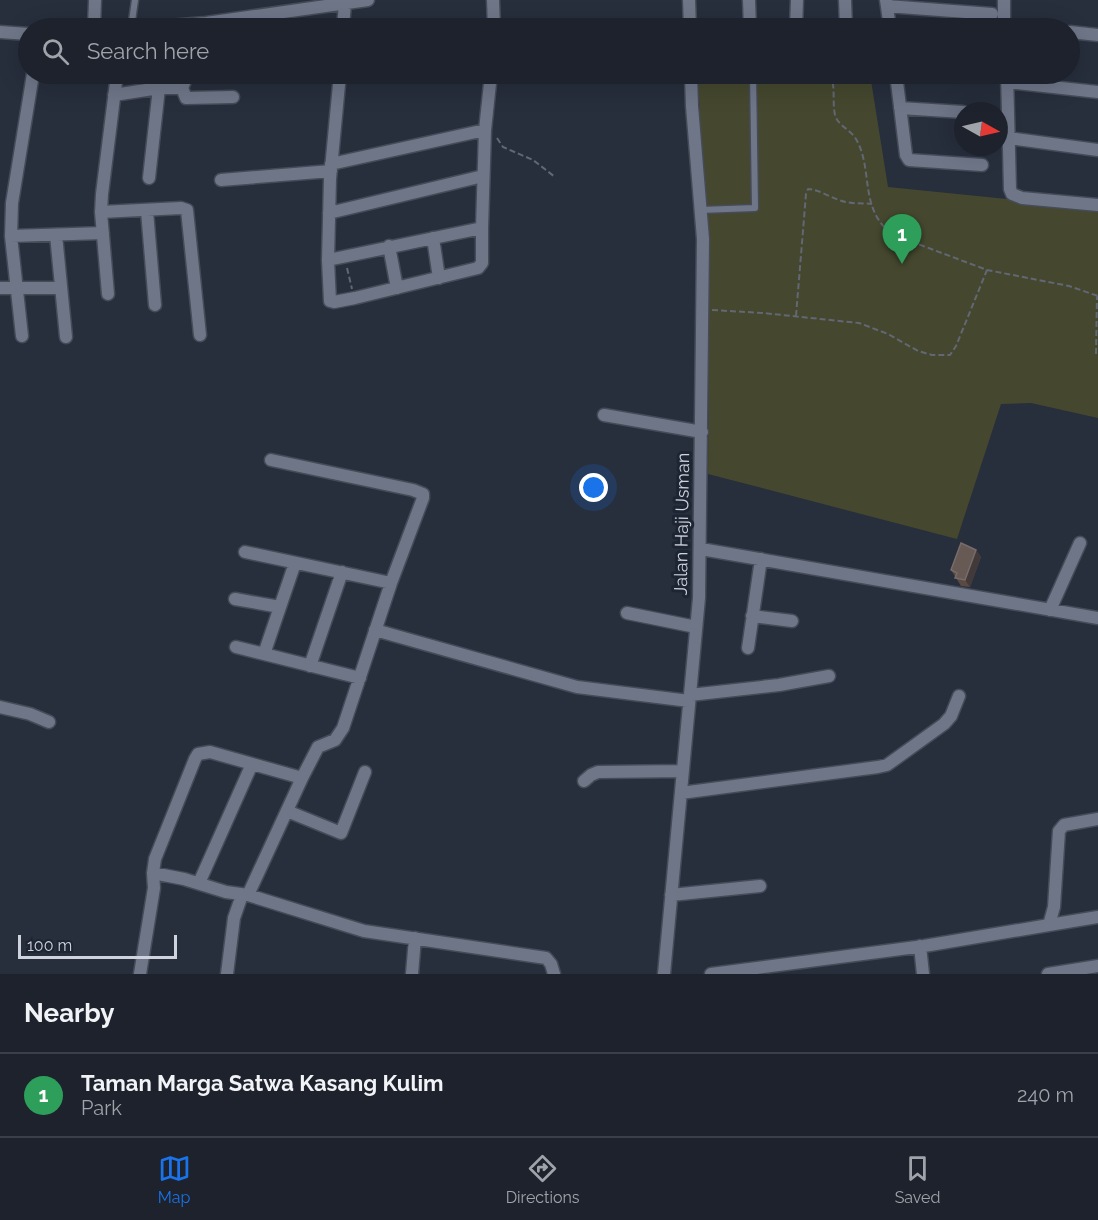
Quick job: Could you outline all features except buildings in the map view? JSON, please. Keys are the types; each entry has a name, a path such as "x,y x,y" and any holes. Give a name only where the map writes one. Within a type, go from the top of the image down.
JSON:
{"street":[{"path":"94,18 95,0"},
{"path":"244,18 368,0"},
{"path":"493,0 494,18"},
{"path":"689,0 690,18"},
{"path":"749,0 750,18"},
{"path":"796,18 797,0"},
{"path":"845,0 846,18"},
{"path":"1004,0 1004,18"},
{"path":"344,18 345,3"},
{"path":"889,18 887,3 992,14"},
{"path":"0,32 18,33"},
{"path":"1080,33 1098,35"},
{"path":"22,336 11,236 14,183 31,84"},
{"path":"108,294 101,213 116,84"},
{"path":"184,84 182,88 186,98 233,97"},
{"path":"339,84 329,213 330,301 334,302 478,268 482,263 483,176 490,84"},
{"name":"Jalan Haji Usman","path":"664,974 690,698 700,549 703,239 691,84"},
{"path":"897,84 906,155 909,160 982,165"},
{"path":"1007,84 1012,194 1022,198 1098,205"},
{"path":"1046,84 1098,92"},
{"path":"114,94 159,88 182,88"},
{"path":"149,178 159,88"},
{"path":"900,108 954,111"},
{"path":"221,180 331,167 486,127"},
{"path":"1009,138 1098,150"},
{"path":"329,213 483,176"},
{"path":"101,213 184,208 189,213 200,335"},
{"path":"147,211 155,305"},
{"path":"328,260 482,228"},
{"path":"11,236 104,233"},
{"path":"56,235 66,337"},
{"path":"433,238 439,278"},
{"path":"389,246 397,288"},
{"path":"0,288 61,288"},
{"path":"604,415 702,432"},
{"path":"227,974 234,918 318,747 335,740 343,728 391,582 420,508 423,494 271,459"},
{"path":"1050,610 1080,543"},
{"path":"700,549 1098,618"},
{"path":"245,552 391,582"},
{"path":"748,648 761,560"},
{"path":"264,654 295,563"},
{"path":"310,666 342,572"},
{"path":"235,599 280,607"},
{"path":"627,613 696,627"},
{"path":"752,616 792,621"},
{"path":"375,630 577,687 690,698 829,676"},
{"path":"236,647 360,678"},
{"path":"681,793 887,765 944,724 951,716 959,696"},
{"path":"0,707 30,714 49,723"},
{"path":"140,974 153,894 155,859 198,754 210,752 302,778"},
{"path":"199,883 252,764"},
{"path":"584,781 598,772 683,771"},
{"path":"287,811 341,833 365,772"},
{"path":"1049,925 1054,907 1059,831 1064,825 1098,819"},
{"path":"153,873 245,895 364,931 546,958 554,974"},
{"path":"671,895 759,886"},
{"path":"711,974 920,946 1098,917"},
{"path":"412,974 415,938"},
{"path":"920,946 923,974"},
{"path":"1048,974 1098,966"}],"lane":[{"path":"132,18 135,0"},
{"path":"700,210 755,208 753,84"}],"path":[{"path":"834,84 835,114 838,122 856,138 872,204 884,228 894,235 987,270 1069,286 1097,296 1095,354"},
{"path":"486,127 503,147 533,160 555,177"},
{"path":"796,316 808,189 814,189 847,202 872,204"},
{"path":"345,257 355,298"},
{"path":"703,310 859,323 888,333 918,351 945,356 950,355 956,346 987,270"}],"green space":[{"path":"698,84 872,84 888,187 1098,211 1098,418 1031,403 1001,404 957,539 708,474 709,317"}],"place":[{"name":"Taman Marga Satwa Kasang Kulim","path":"902,264"}]}
